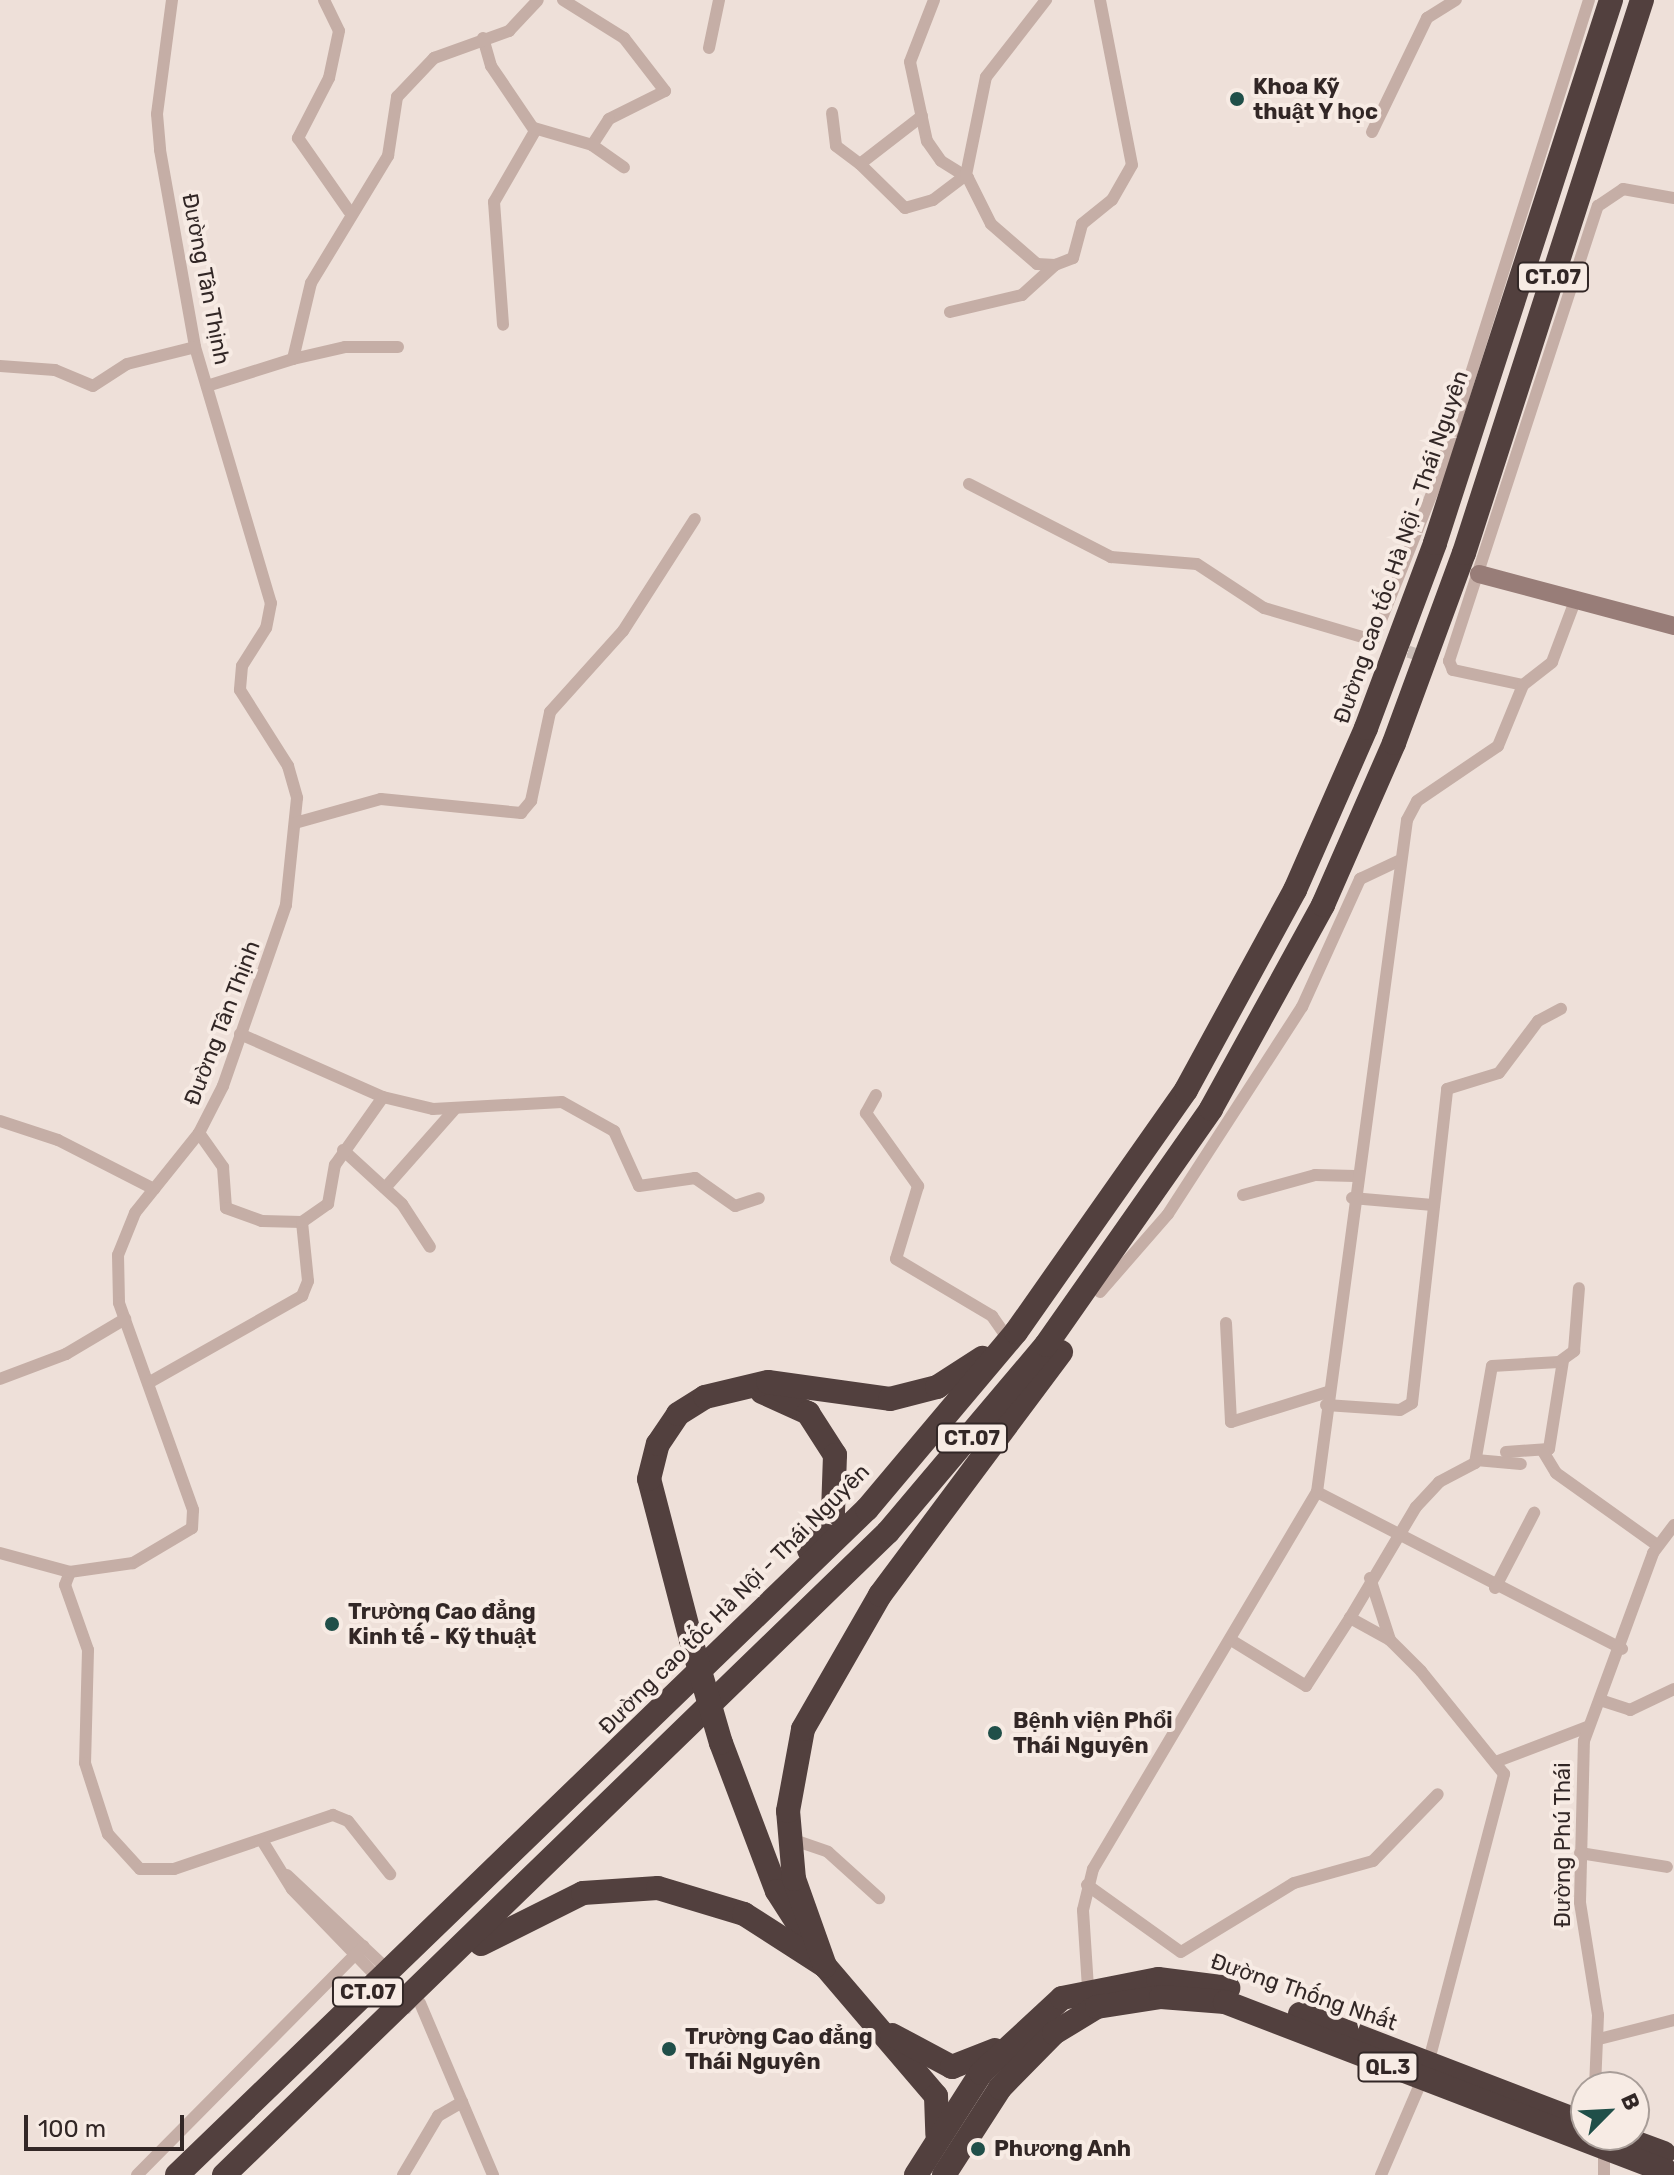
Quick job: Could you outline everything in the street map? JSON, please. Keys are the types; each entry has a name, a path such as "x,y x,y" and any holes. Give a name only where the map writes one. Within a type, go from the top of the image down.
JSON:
{"highway":[{"name":"Đường cao tốc Hà Nội - Thái Nguyên","path":"177,2175 867,1509 1016,1332 1186,1090 1295,890 1366,728 1611,0"},
{"name":"CT.07","path":"224,2175 888,1532 1046,1345 1211,1109 1323,905 1394,743 1464,553 1642,0"},
{"path":"825,1966 794,1879 791,1839 803,1729 835,1664 1100,1292 1211,1109"},
{"path":"949,2167 967,2119 964,2097 879,2027 825,1966 777,1891 721,1743 649,1479 658,1444 678,1414 732,1387 768,1382 890,1399 970,1369 1004,1333 1101,1214"},
{"path":"559,1807 798,1563 833,1513 835,1455 824,1431 788,1401 732,1387"},
{"path":"247,2153 498,1930 583,1893 658,1888 718,1903 825,1966"},
{"name":"Đường Thống Nhất","path":"1092,1997 1161,1997 1225,2002 1570,2127"},
{"name":"QL.3","path":"916,2175 964,2097 1016,2034 1053,2003 1092,1997"},
{"name":"QL.3","path":"949,2167 1019,2067 1092,1997"},
{"path":"924,2066 965,2066 1016,2034"},
{"path":"924,2066 941,2107 934,2144"},
{"path":"964,2097 1019,2067"},
{"name":"Đường Thống Nhất","path":"1626,2151 1674,2174"},
{"name":"Đường Thống Nhất","path":"1650,2151 1674,2157"}],"street":[{"name":"Đường Tân Thịnh","path":"70,1572 133,1563 192,1528 193,1510 150,1382 125,1319 118,1255 154,1189 199,1133 240,1034 286,905 295,823 288,766 240,690 242,666 271,618 271,603 195,347 157,114 172,0"},
{"path":"324,0 339,31 329,78 298,138 349,211"},
{"path":"293,359 304,299 349,211 388,156 392,111 406,84 451,48 509,31 538,0"},
{"path":"563,0 624,38 665,91 609,119 592,145"},
{"path":"709,48 719,0"},
{"path":"934,0 910,62 934,154 966,175 991,224 1037,264 1055,265"},
{"path":"832,113 831,137 905,208 933,200 966,175 986,77 1046,0"},
{"path":"950,312 1022,295 1055,265 1073,258 1082,224 1112,200 1132,165 1100,0"},
{"path":"1372,132 1427,18 1456,0"},
{"path":"969,484 1111,557 1197,564 1264,608 1379,642 1438,478 1589,0"},
{"path":"483,38 491,66 534,128 592,145 624,167"},
{"path":"860,164 922,116"},
{"path":"503,325 494,202 534,128"},
{"path":"1523,685 1444,664 1479,574 1598,206 1623,189 1674,198"},
{"path":"0,366 55,370 93,386 127,364 195,347"},
{"path":"207,386 293,359 345,347 398,347"},
{"path":"295,823 381,799 521,813 531,801 550,712 623,631 695,519"},
{"path":"1479,574 1674,626"},
{"path":"1092,1997 1087,1885 1317,1492 1352,1198 1398,861 1414,804 1489,757 1523,685 1552,662 1575,601"},
{"path":"1100,1292 1168,1214 1302,1007 1360,879 1398,861"},
{"path":"1226,1323 1231,1422 1327,1399 1400,1410 1412,1403 1449,1087 1499,1073 1538,1021 1561,1009"},
{"path":"240,1034 383,1097 454,1110 562,1102 614,1131 639,1186 695,1178 735,1206 759,1198"},
{"path":"876,1095 866,1113 918,1186 896,1259 992,1316 1004,1333"},
{"path":"199,1133 223,1167 226,1208 262,1221 302,1222 328,1204 343,1150 383,1097"},
{"path":"385,1188 454,1110"},
{"path":"0,1121 58,1140 154,1189"},
{"path":"343,1150 385,1188 430,1247"},
{"path":"1243,1195 1315,1175 1355,1176"},
{"path":"1352,1198 1433,1205"},
{"path":"150,1382 302,1296 308,1281 302,1222"},
{"path":"1579,1288 1575,1348 1563,1361 1544,1453 1556,1473 1657,1545"},
{"path":"0,1379 66,1354 125,1319"},
{"path":"1476,1460 1492,1366 1563,1361"},
{"path":"1506,1452 1544,1453"},
{"path":"1231,1640 1306,1686 1350,1618 1395,1538 1436,1484 1476,1460 1521,1464"},
{"path":"1317,1492 1395,1538 1622,1649"},
{"path":"1495,1588 1534,1513"},
{"name":"Đường Phú Thái","path":"1596,2071 1599,2039 1580,1853 1587,1727 1622,1649 1657,1545 1674,1525"},
{"path":"0,1553 70,1572 65,1585 88,1650 85,1763 108,1834 125,1860 161,1873 263,1842 333,1815 348,1821 390,1874"},
{"path":"1370,1578 1390,1640"},
{"path":"1350,1618 1390,1640 1498,1761 1504,1774 1425,2072 1381,2175"},
{"path":"1600,1700 1630,1710 1674,1689"},
{"path":"1498,1761 1587,1727"},
{"path":"1087,1885 1181,1952 1294,1883 1373,1861 1438,1794"},
{"path":"791,1839 828,1852 879,1898"},
{"path":"263,1842 287,1875 380,1970"},
{"path":"1580,1853 1667,1867"},
{"path":"137,2175 359,1951"},
{"path":"416,2007 429,2023 493,2175"},
{"path":"1599,2039 1674,2020"},
{"path":"403,2175 438,2116 462,2102"},
{"path":"1599,2151 1604,2175"}],"tunnel":[{"path":"1391,646 1440,662"},
{"path":"378,1977 413,2010"}],"place":[{"name":"Khoa Kỹ thuật Y học","path":"1237,99"},
{"name":"Trường Cao đẳng Kinh tế - Kỹ thuật","path":"332,1624"},
{"name":"Bệnh viện Phổi Thái Nguyên","path":"995,1733"},
{"name":"Trường Cao đẳng Thái Nguyên","path":"669,2049"},
{"name":"Phương Anh","path":"978,2149"}]}
